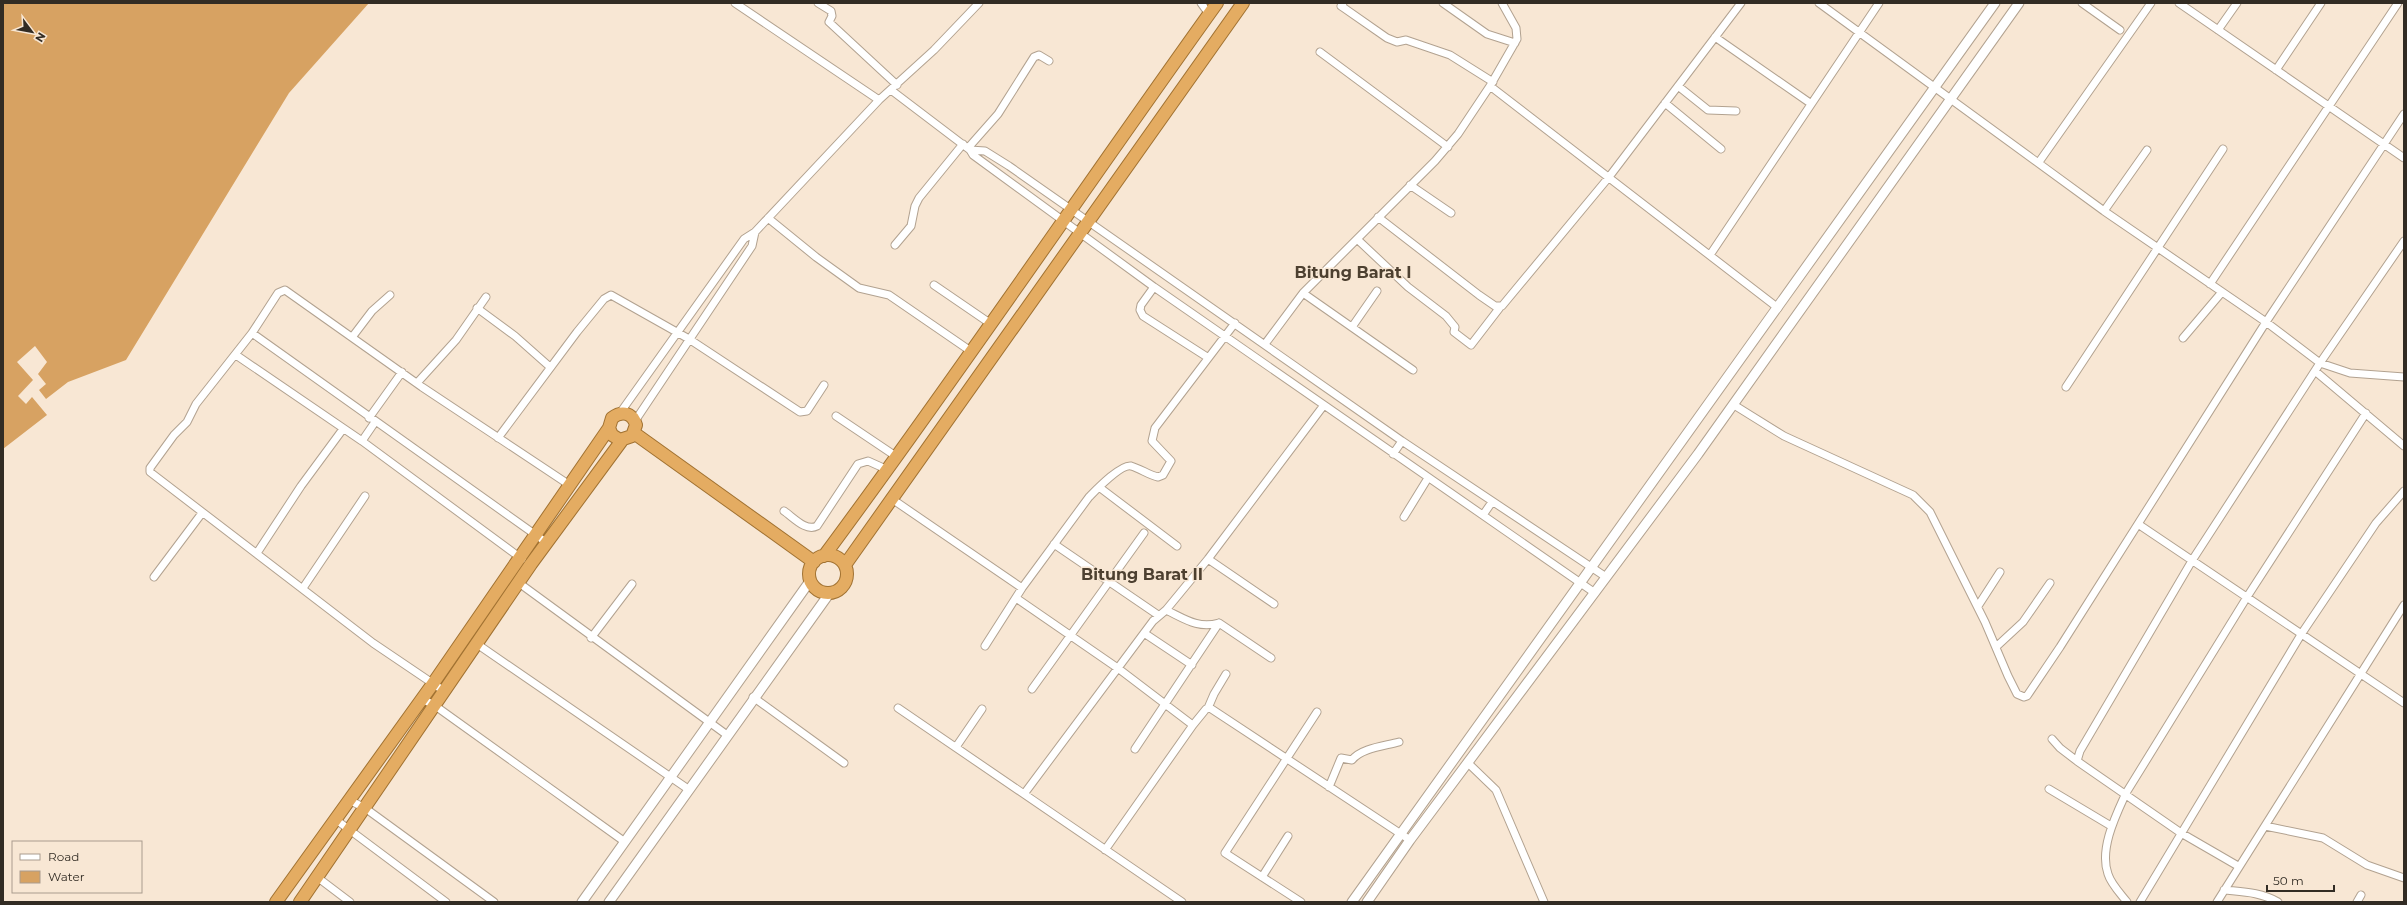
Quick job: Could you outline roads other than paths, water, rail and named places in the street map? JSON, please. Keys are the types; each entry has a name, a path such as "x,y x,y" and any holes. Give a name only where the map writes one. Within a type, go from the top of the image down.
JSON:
{"highway":[{"path":"824,556 835,557 845,565 847,574 845,584 838,591 829,594 820,592 810,581 809,574 814,562 824,556 898,457 1070,209 1217,3"},
{"path":"845,565 976,381 1087,220 1243,3"},
{"path":"959,370 976,381"},
{"path":"276,902 432,685 568,484 608,428 612,418 620,413 631,415 635,427 814,562"},
{"path":"608,428 616,438 623,439 629,438 635,427"},
{"path":"300,902 531,564 623,439"}],"street":[{"path":"735,3 879,100"},
{"path":"818,3 831,11 832,16 828,22 894,88 967,147 973,155 1154,287 1595,593"},
{"path":"620,413 744,239 755,232 879,100 894,88 979,3"},
{"path":"1201,3 1209,14"},
{"path":"1343,3 1341,6 1387,38 1397,42 1406,40 1450,55 1491,84 1778,308"},
{"path":"1442,3 1487,34 1515,43"},
{"path":"1265,344 1303,293 1448,147 1491,84 1515,43 1518,35 1516,28 1502,3"},
{"path":"1357,239 1408,287 1446,316 1455,327 1454,332 1471,345 1501,306 1506,303 1609,177 1741,3"},
{"path":"1819,3 2039,162 2104,211 2266,322 2320,363 2350,373 2404,377"},
{"path":"1710,255 1810,103 1879,3"},
{"path":"1352,902 1399,834 1778,308 1995,3"},
{"path":"1367,902 1410,840 1734,405 2019,3"},
{"path":"2082,3 2120,30"},
{"path":"2039,162 2151,3"},
{"path":"2178,3 2404,158"},
{"path":"2218,30 2237,3"},
{"path":"2276,70 2321,3"},
{"path":"2210,284 2398,3"},
{"path":"1715,37 1810,103"},
{"path":"1320,52 1448,147"},
{"path":"895,245 911,226 914,206 919,198 998,114 1034,57 1040,55 1049,61"},
{"path":"1678,86 1708,110 1736,111"},
{"path":"1665,103 1720,149"},
{"path":"1734,405 1784,436 1912,495 1930,512 1978,606 2018,694 2024,697 2027,696 2266,322 2404,114"},
{"path":"967,147 985,151 1087,220 1402,441 1492,502 1592,566 1606,577"},
{"path":"2066,387 2156,248 2223,149"},
{"path":"2104,211 2147,150"},
{"path":"1021,190 1028,180"},
{"path":"1410,185 1451,213"},
{"path":"1378,217 1479,295 1496,306 1501,306"},
{"path":"768,218 816,257 860,288 889,295 972,352"},
{"path":"635,427 689,339 752,246 755,232"},
{"path":"2077,761 2080,751 2193,559 2320,363 2404,241"},
{"path":"934,285 991,324"},
{"path":"1154,287 1141,305 1140,310 1143,316 1207,357"},
{"path":"444,691 432,685 373,643 257,553 202,513 150,472 150,468 174,435 187,422 196,404 236,355 282,289 352,336 417,383 568,484"},
{"path":"1352,327 1377,291"},
{"path":"2183,338 2222,292"},
{"path":"1303,293 1413,370"},
{"path":"352,336 372,311 390,295"},
{"path":"498,438 550,367 595,310 611,295 689,339 800,412 807,411 824,385"},
{"path":"417,383 456,340 486,297"},
{"path":"477,308 516,336 550,367"},
{"path":"985,646 1022,588 1088,497 1124,467 1132,466 1158,477 1163,475 1171,461 1152,441 1155,428 1234,323"},
{"path":"252,333 534,536 547,543"},
{"path":"236,355 362,441 519,557 531,564"},
{"path":"2315,371 2404,446"},
{"path":"362,441 372,420 402,372"},
{"path":"1024,794 1119,669 1144,633 1158,615 1166,610 1208,559 1324,405"},
{"path":"2127,902 2111,882 2107,872 2107,845 2111,826 2126,793 2248,597 2366,413"},
{"path":"836,416 898,457"},
{"path":"257,553 301,486 343,429"},
{"path":"1393,454 1402,441"},
{"path":"784,511 808,528 812,528 817,526 858,464 868,462 888,470"},
{"path":"1404,517 1428,478"},
{"path":"1099,487 1177,546"},
{"path":"2140,902 2302,633 2376,523 2404,491"},
{"path":"302,588 365,496"},
{"path":"892,499 1022,588"},
{"path":"1483,515 1492,502"},
{"path":"154,577 202,513"},
{"path":"2138,524 2193,559 2404,702"},
{"path":"1032,690 1144,533"},
{"path":"1054,544 1158,615"},
{"path":"1208,559 1274,604"},
{"path":"1978,606 2000,572"},
{"path":"582,902 810,581"},
{"path":"519,583 592,638 727,735"},
{"path":"1996,647 2023,622 2050,583"},
{"path":"592,638 632,584"},
{"path":"609,902 753,697 829,594"},
{"path":"1016,598 1119,669 1190,723"},
{"path":"2217,902 2238,866 2265,826 2360,672 2404,604"},
{"path":"1166,610 1194,624 1208,626 1219,623 1271,658"},
{"path":"1135,750 1219,623"},
{"path":"1144,633 1192,664"},
{"path":"477,644 688,789"},
{"path":"1105,850 1193,725 1208,708 1210,700 1226,674"},
{"path":"753,697 844,763"},
{"path":"422,699 434,705 625,842"},
{"path":"898,708 1182,902"},
{"path":"1208,708 1213,708 1410,840"},
{"path":"956,748 982,710"},
{"path":"1301,902 1225,853 1317,712"},
{"path":"2052,739 2060,748 2077,761 2126,793 2181,833 2238,866"},
{"path":"1329,787 1340,758 1352,760 1355,756 1370,750 1399,742"},
{"path":"1468,763 1496,790 1544,902"},
{"path":"2049,789 2111,826"},
{"path":"349,800 365,808 494,902"},
{"path":"336,819 446,902"},
{"path":"2265,826 2323,838 2367,865 2404,878"},
{"path":"1262,877 1288,836"},
{"path":"317,877 350,902"},
{"path":"2224,890 2264,894 2278,902"}],"water":[{"path":"3,3 369,3 289,93 126,360 68,382 46,399 39,390 46,384 38,374 47,362 35,346 17,362 33,380 18,396 26,404 32,397 47,415 3,449"}],"district":[{"name":"Bitung Barat I","path":"1353,272"},
{"name":"Bitung Barat II","path":"1142,574"}]}
